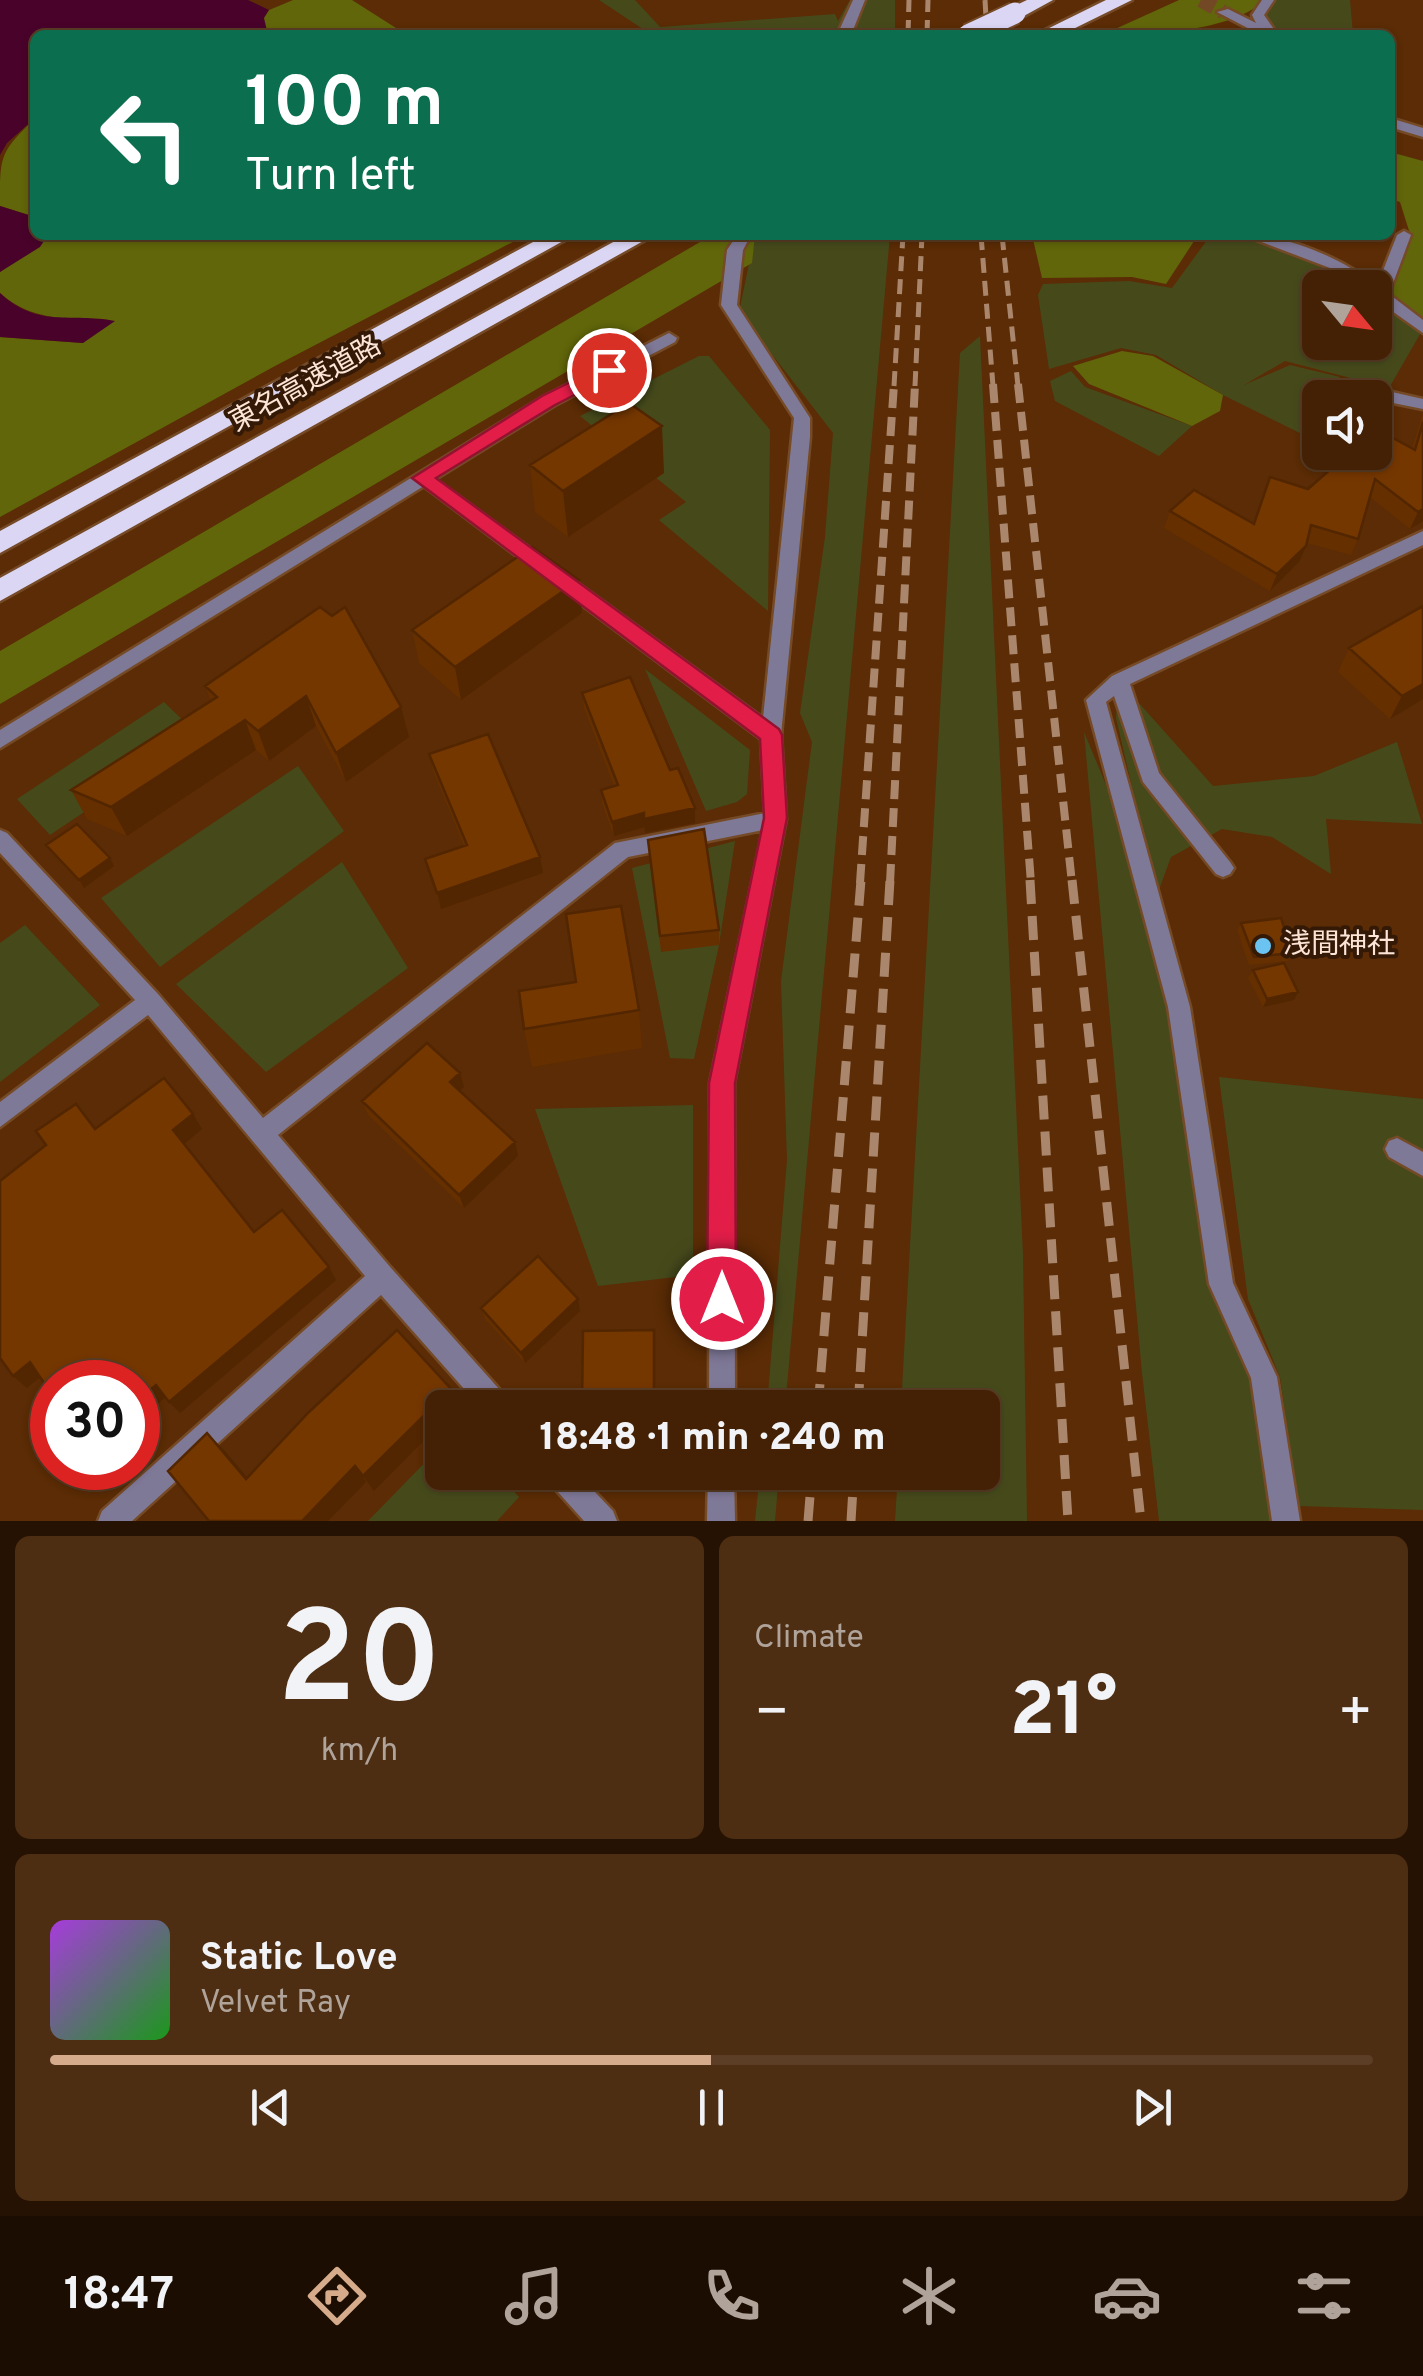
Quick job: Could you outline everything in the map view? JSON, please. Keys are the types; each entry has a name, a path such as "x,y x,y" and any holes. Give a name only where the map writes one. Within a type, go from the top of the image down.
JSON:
{"highway":[{"path":"979,30 1043,0"},
{"path":"1057,30 1122,0"},
{"name":"東名高速道路","path":"0,544 554,240"},
{"name":"東名高速道路","path":"0,590 634,240"}],"street":[{"path":"846,30 859,0"},
{"path":"1267,30 1258,15 1268,0"},
{"path":"1223,12 1261,30"},
{"path":"1395,124 1423,133"},
{"path":"1386,270 1404,235"},
{"path":"722,1390 722,1083 776,818 771,735 802,418 729,306 735,250 741,240"},
{"path":"1264,240 1343,270"},
{"path":"1392,306 1423,328"},
{"path":"0,740 548,401 669,338"},
{"path":"1392,397 1423,404"},
{"path":"422,478 771,735"},
{"path":"1286,1521 1264,1376 1221,1284 1178,1007 1096,700 1118,681 1423,537"},
{"path":"1118,681 1150,776 1223,868"},
{"path":"262,1133 622,850 776,818"},
{"path":"0,839 150,1002 382,1277 483,1390"},
{"path":"0,1116 150,1002"},
{"path":"1397,1149 1423,1165"},
{"path":"112,1521 382,1277"},
{"path":"571,1490 592,1518"},
{"path":"721,1521 722,1490"}],"green space":[{"path":"599,0 635,0 660,27 835,14 838,21 850,0 895,0 895,30 644,30"},
{"path":"1272,0 1350,0 1353,30 1268,30 1258,15"},
{"path":"754,240 890,240 787,1390 768,1390 787,1160 781,981 812,742 800,713 825,537 833,433 739,312"},
{"path":"1207,240 1272,244 1341,270 1302,270 1302,360 1392,360 1392,309 1423,329 1392,383 1358,380 1285,361 1244,385 1290,365 1340,377 1302,380 1302,434 1223,395 1156,355 1121,348 1049,369 1038,295 1043,284 1129,281 1172,288"},
{"path":"980,336 1023,1255 1027,1521 895,1521 897,1490 1000,1490 1000,1390 902,1390 960,353"},
{"path":"699,356 709,356 770,430 768,611 659,520 686,502 580,416"},
{"path":"1071,371 1085,387 1192,426 1159,456 1055,401 1050,381"},
{"path":"645,669 750,750 747,794 737,802 706,811"},
{"path":"1119,681 1131,685 1138,702 1213,786 1314,776 1397,742 1422,824 1326,819 1331,874 1272,837 1222,829 1171,857 1157,895 1116,718"},
{"path":"164,702 198,735 50,835 17,799"},
{"path":"1084,732 1119,816 1183,1074 1211,1283 1256,1377 1275,1521 1159,1521"},
{"path":"298,766 344,831 160,967 101,898"},
{"path":"735,841 719,945 694,1059 670,1058 632,868"},
{"path":"342,862 408,968 266,1072 176,984"},
{"path":"25,925 100,1005 0,1082 0,943"},
{"path":"1219,1077 1423,1099 1423,1510 1299,1506 1280,1377 1248,1299"},
{"path":"693,1105 693,1275 598,1286 535,1109"},
{"path":"425,1462 425,1490 513,1490 519,1497 497,1521 368,1521"},
{"path":"758,1490 778,1490 775,1521 755,1521"}],"shaded area":[{"path":"0,0 248,0 269,10 264,18 267,30 30,30 30,122 0,155"},
{"path":"293,0 352,0 399,30 266,30 262,13"},
{"path":"1179,0 1265,0 1232,19 1188,30 1113,30"},
{"path":"30,123 30,215 0,206 4,156"},
{"path":"1395,153 1423,161 1423,332 1392,309 1392,270 1382,268 1411,237 1400,202 1395,200"},
{"path":"0,206 30,215 30,240 45,240 0,272"},
{"path":"43,240 516,240 275,366 0,517 0,337 83,343 108,320 64,318 24,309 0,293 0,272"},
{"path":"703,240 754,240 752,263 0,704 0,651"},
{"path":"1033,240 1195,240 1166,284 1132,277 1042,278"},
{"path":"0,293 14,304 42,315 115,321 83,343 0,337"},
{"path":"1122,351 1153,356 1223,395 1220,411 1192,426 1089,384 1073,366"}],"building":[{"path":"629,403 662,426 563,491 530,465"},
{"path":"1423,422 1423,509 1418,512 1375,479 1358,539 1311,525 1306,546 1277,574 1170,511 1194,490 1254,524 1270,477 1308,489 1330,470 1392,470 1392,438 1415,450"},
{"path":"532,547 579,580 455,667 412,630"},
{"path":"1423,606 1423,684 1402,696 1349,648"},
{"path":"320,607 332,616 345,607 401,707 336,753 306,696 258,731 245,720 111,807 71,790 217,697 205,686"},
{"path":"630,677 670,770 678,768 695,808 644,819 644,813 612,822 601,790 618,785 582,693"},
{"path":"488,734 540,857 437,893 425,859 467,845 429,754"},
{"path":"77,824 110,858 79,880 46,845"},
{"path":"704,829 719,930 660,936 648,840"},
{"path":"621,906 639,1010 524,1029 519,991 576,982 566,914"},
{"name":"浅間神社","path":"1281,918 1292,953 1254,957 1241,923"},
{"path":"1284,963 1298,992 1267,999 1253,970"},
{"path":"427,1043 460,1073 450,1082 515,1142 459,1195 362,1101"},
{"path":"164,1078 193,1114 173,1130 254,1232 282,1210 329,1267 169,1402 160,1390 160,1360 30,1360 13,1376 0,1358 0,1181 46,1145 36,1131 76,1104 95,1129"},
{"path":"538,1256 578,1299 521,1353 481,1308"},
{"path":"397,1330 451,1389 425,1390 425,1415 363,1476 355,1466 302,1521 209,1521 168,1471 207,1433 246,1479 309,1412"},
{"path":"654,1330 654,1390 582,1390 583,1331"}],"tunnel":[{"path":"1201,0 1223,12"}],"railway":[{"path":"908,30 909,0"},
{"path":"927,30 928,0"},
{"path":"985,0 987,30"},
{"path":"894,386 903,240"},
{"path":"915,386 922,240"},
{"path":"981,240 993,386"},
{"path":"1003,240 1018,386"},
{"path":"860,883 894,384"},
{"path":"890,883 915,384"},
{"path":"993,384 1031,883"},
{"path":"1018,384 1072,883"},
{"path":"819,1390 861,880"},
{"path":"859,1390 890,880"},
{"path":"1030,880 1068,1521"},
{"path":"1072,880 1141,1521"},
{"path":"808,1521 811,1490"},
{"path":"851,1521 853,1490"}],"place":[{"name":"浅間神社","path":"1263,946"}],"route":[{"path":"609,370 548,401 422,478 771,735 776,818 722,1083 722,1299"}]}
